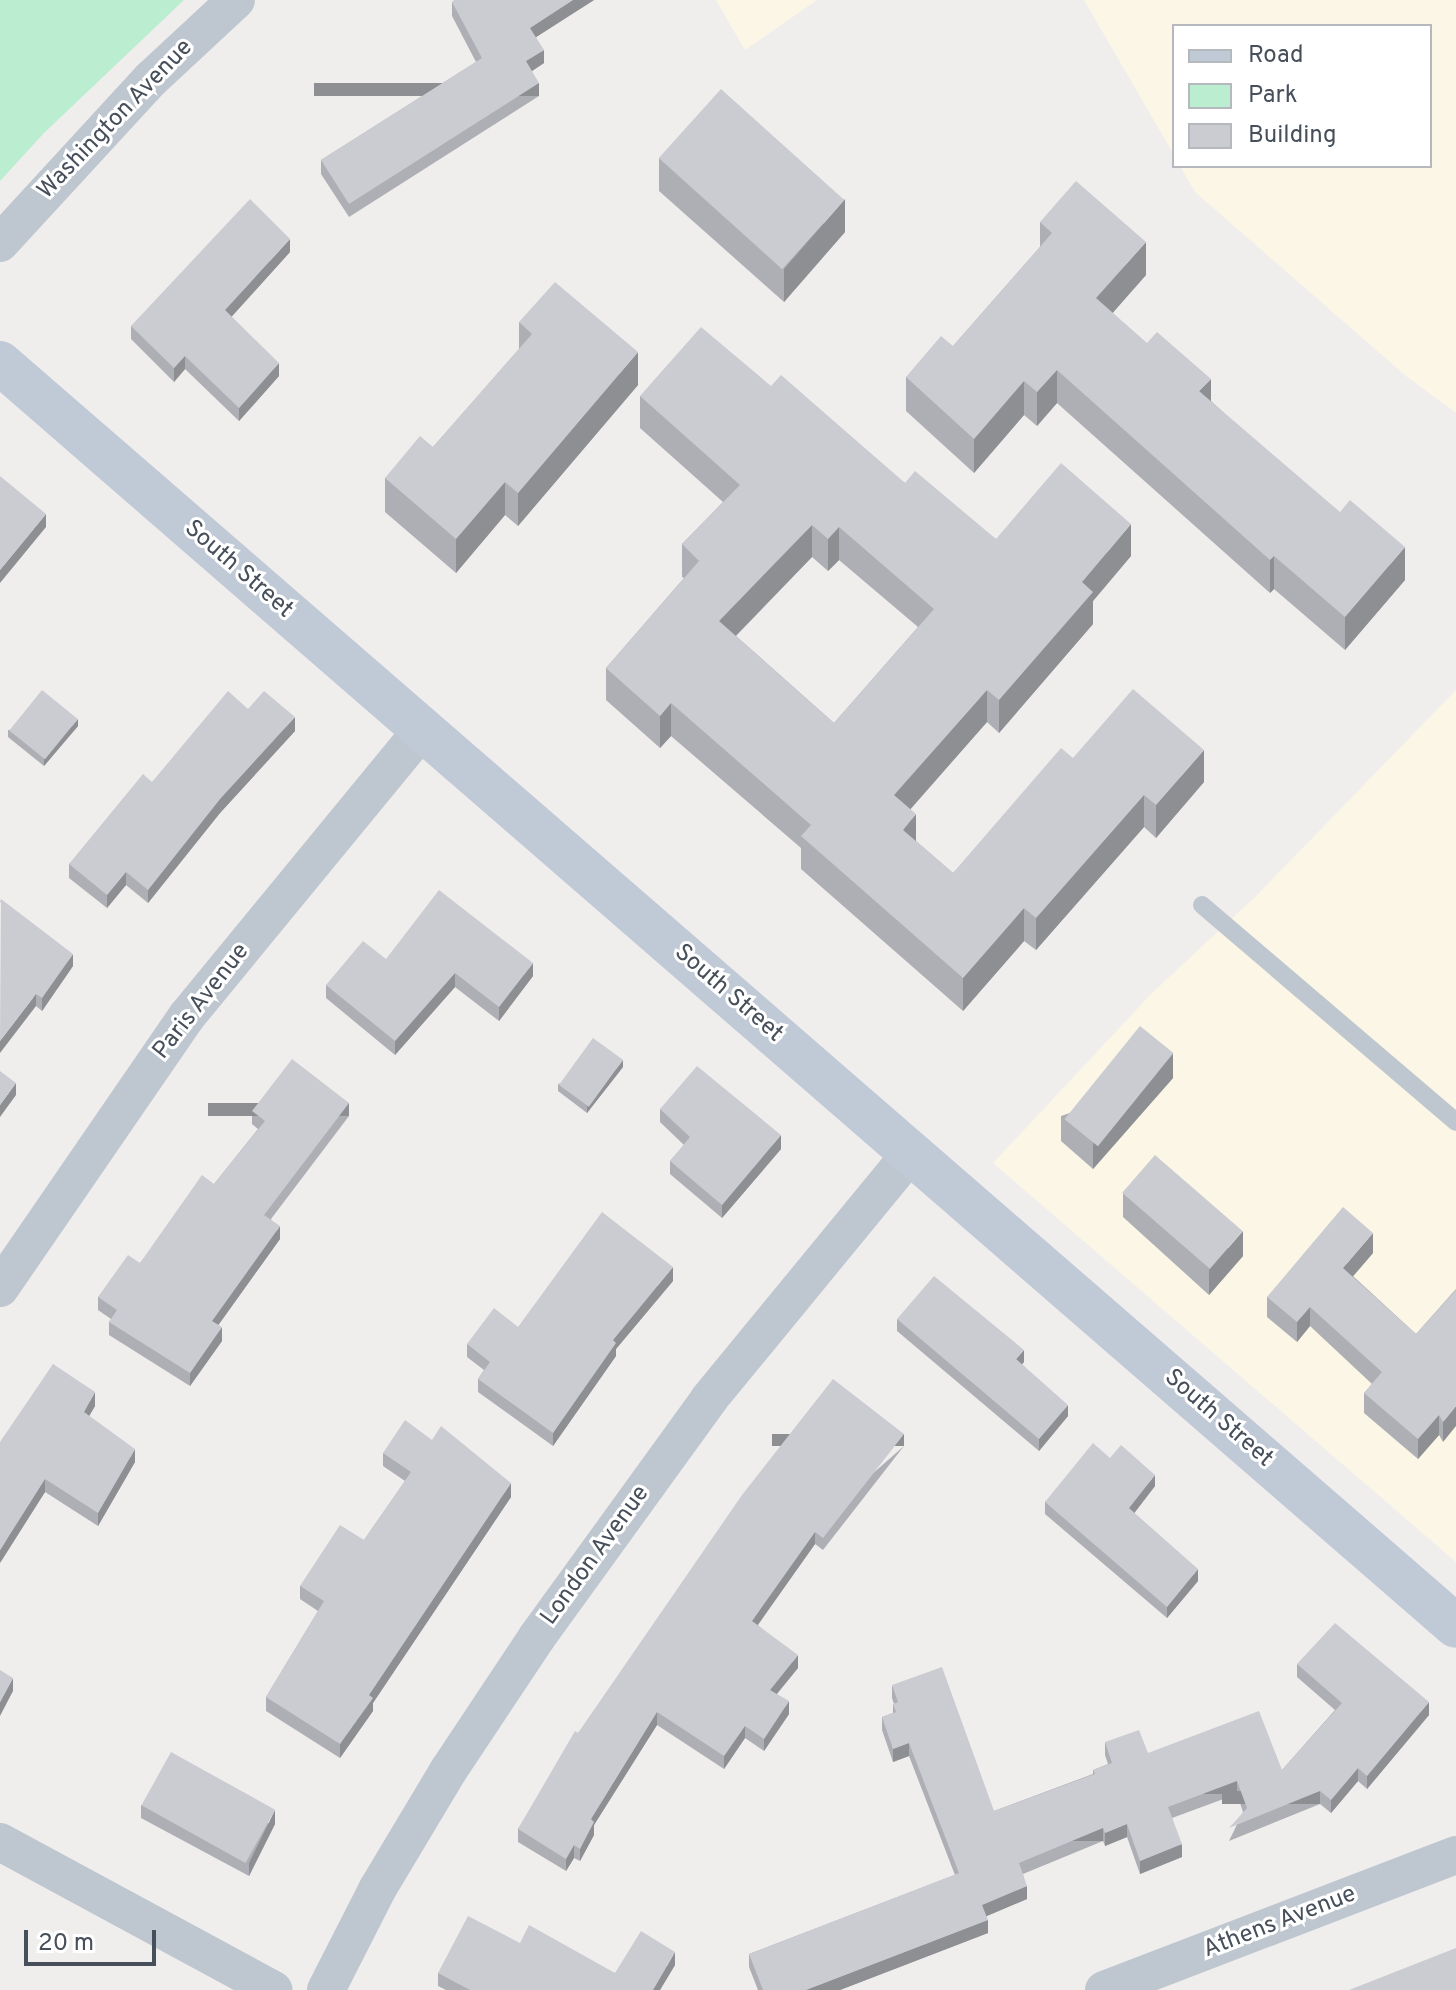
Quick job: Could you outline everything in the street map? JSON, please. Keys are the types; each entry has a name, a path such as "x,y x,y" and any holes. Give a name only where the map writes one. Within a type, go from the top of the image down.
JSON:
{"street":[{"name":"Washington Avenue","path":"0,243 151,79 236,0"},
{"name":"South Street","path":"0,363 1456,1626"},
{"name":"Paris Avenue","path":"0,1288 187,1016 422,730"},
{"name":"London Avenue","path":"326,1990 378,1888 440,1784 537,1637 709,1399 911,1153"},
{"path":"0,1842 274,1990"},
{"name":"Athens Avenue","path":"1104,1990 1456,1855"}],"lane":[{"path":"1202,905 1456,1122"}],"shaded area":[{"path":"716,0 817,0 745,50"},
{"path":"1084,0 1456,0 1456,413 1406,376 1195,192 1181,168 1432,168 1432,24 1172,24 1172,152"},
{"path":"1456,690 1456,1562 993,1163 1151,994 1255,897"}],"green space":[{"path":"0,0 184,0 44,133 0,181"}],"building":[{"path":"573,0 530,28 544,50 526,61 539,83 349,204 321,160 482,58 452,2"},
{"path":"721,89 844,200 782,269 659,158"},
{"path":"1076,181 1146,242 1096,298 1147,343 1157,332 1211,379 1199,391 1340,512 1350,500 1405,547 1345,617 1274,556 1270,560 1057,370 1037,392 1024,381 974,439 906,377 941,336 953,346 1052,233 1040,222"},
{"path":"250,199 290,239 225,310 279,363 239,408 185,356 174,368 131,326"},
{"path":"555,282 638,352 518,493 505,482 456,539 385,478 420,436 433,447 532,334 519,322"},
{"path":"701,327 771,386 781,375 905,483 915,471 996,539 1061,463 1131,524 1082,582 1093,592 999,700 987,690 894,795 916,814 903,830 953,873 1061,748 1073,758 1133,689 1204,750 1156,805 1144,795 1036,918 1024,908 963,978 801,836 811,825 671,703 660,716 606,668 699,561 682,544 740,485 640,396","holes":["812,525 828,539 839,527 934,609 834,723 719,621"]},
{"path":"0,476 46,514 0,570"},
{"path":"42,690 78,719 45,759 9,730"},
{"path":"228,691 248,709 264,691 295,717 220,799 148,890 126,872 107,895 69,864 143,774 152,782"},
{"path":"439,890 533,963 499,1007 455,973 395,1041 326,985 363,941 386,959"},
{"path":"1,899 73,954 42,998 36,994 0,1041"},
{"path":"1140,1026 1173,1053 1098,1146 1064,1119"},
{"path":"593,1038 623,1060 589,1107 559,1085"},
{"path":"292,1059 349,1103 264,1215 280,1226 212,1321 222,1327 190,1373 109,1322 117,1310 98,1297 128,1255 140,1263 202,1175 214,1184 265,1121 252,1111"},
{"path":"697,1066 781,1135 722,1205 670,1161 690,1137 660,1109"},
{"path":"0,1071 16,1083 0,1105"},
{"path":"1155,1155 1243,1231 1210,1269 1122,1193"},
{"path":"1343,1207 1373,1233 1343,1268 1416,1334 1456,1290 1456,1406 1443,1422 1439,1415 1418,1439 1364,1393 1382,1372 1310,1307 1297,1322 1267,1297"},
{"path":"602,1212 673,1267 613,1340 616,1343 553,1433 478,1379 490,1362 467,1344 494,1308 518,1327"},
{"path":"934,1276 1024,1350 1016,1359 1068,1405 1039,1439 897,1319"},
{"path":"53,1364 95,1392 84,1412 135,1449 98,1513 45,1479 0,1550 0,1442"},
{"path":"833,1379 904,1434 823,1538 815,1532 752,1621 798,1655 770,1690 789,1701 764,1739 745,1726 724,1756 657,1712 591,1819 594,1822 580,1849 574,1845 566,1859 518,1829 575,1731 578,1733 742,1495"},
{"path":"405,1420 432,1440 441,1426 511,1483 369,1695 373,1698 340,1744 266,1697 324,1601 300,1586 340,1525 364,1540 411,1472 383,1453"},
{"path":"1093,1443 1110,1458 1121,1445 1155,1475 1129,1508 1198,1569 1167,1607 1045,1502"},
{"path":"1335,1623 1429,1702 1367,1776 1358,1768 1331,1800 1320,1791 1229,1828 1247,1808 1237,1781 1168,1807 1182,1844 1140,1861 1127,1824 1105,1833 1103,1828 1019,1863 1027,1886 982,1905 988,1920 806,1990 763,1990 749,1954 959,1873 909,1743 893,1749 882,1717 896,1712 893,1704 898,1702 892,1685 942,1667 994,1811 1095,1774 1093,1770 1112,1763 1105,1742 1139,1730 1148,1753 1259,1711 1282,1770 1342,1703 1297,1664"},
{"path":"0,1670 13,1678 0,1702"},
{"path":"171,1752 275,1810 246,1863 141,1805"},
{"path":"468,1916 520,1943 529,1925 615,1973 641,1931 675,1952 653,1990 470,1990 438,1973"},
{"path":"1456,1948 1456,1990 1349,1990"}]}
